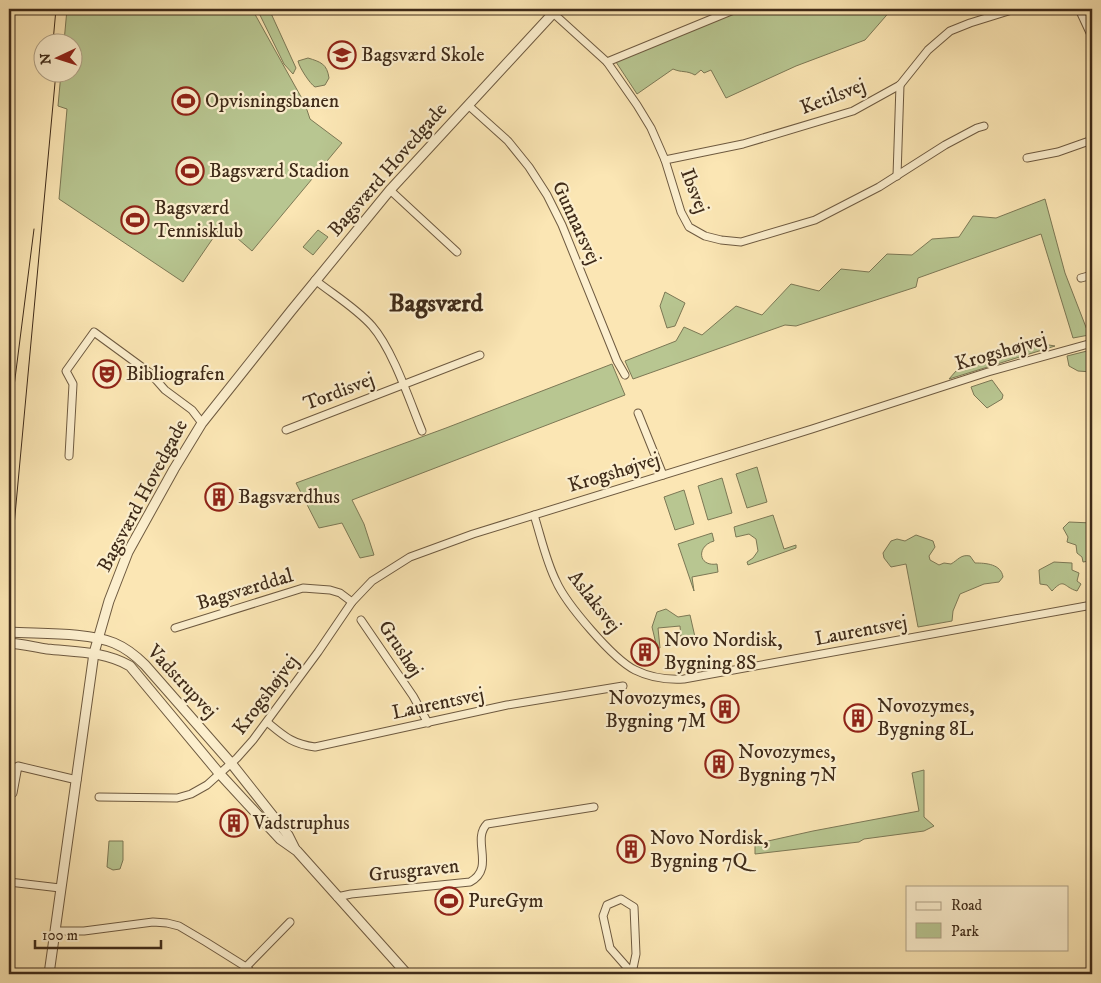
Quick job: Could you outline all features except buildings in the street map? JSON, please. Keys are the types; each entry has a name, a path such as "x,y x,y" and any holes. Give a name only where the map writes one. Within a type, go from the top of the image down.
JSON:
{"street":[{"path":"607,62 736,9"},
{"name":"Ketilsvej","path":"665,160 743,144 853,111 900,85 928,50 950,31 1015,9"},
{"path":"1079,9 1092,37"},
{"name":"Ibsvej","path":"555,11 607,62 651,128 665,160 677,203 689,227 705,236 741,242 815,220 872,191 945,145 984,126"},
{"name":"Bagsværd Hovedgade","path":"49,974 94,653 109,601 128,552 202,423 315,280 390,190 555,11"},
{"path":"897,176 900,85"},
{"name":"Gunnarsvej","path":"468,105 508,141 529,167 547,195 562,225 617,361 625,375"},
{"path":"1027,158 1058,152 1092,140"},
{"path":"390,190 457,252"},
{"path":"1081,278 1092,275"},
{"name":"Tordisvej","path":"315,280 358,313 373,327 384,342 422,431"},
{"path":"69,456 73,384 66,371 94,332 150,373 165,390 192,410 202,423"},
{"name":"Krogshøjvej","path":"231,763 267,722 352,602 372,582 392,567 410,557 473,534 988,372 1092,343"},
{"name":"Tordisvej","path":"286,430 480,355"},
{"path":"638,413 663,475"},
{"name":"Aslaksvej","path":"534,515 548,562 564,596 613,653 635,670"},
{"name":"Bagsværddal","path":"175,628 303,588 330,590 340,593 352,602"},
{"name":"Laurentsvej","path":"635,670 668,680 684,679 1092,605"},
{"name":"Grushøj","path":"361,620 413,696 428,722"},
{"name":"Vadstrupvej","path":"9,632 97,638 121,646 145,665 231,763 288,835 296,852"},
{"name":"Vadstrupvej","path":"9,643 45,649 94,653 121,661 130,666 219,773 280,839 296,852 407,974"},
{"name":"Laurentsvej","path":"267,722 289,740 315,747 508,705 623,686"},
{"path":"99,797 177,798 192,794 208,785 231,763"},
{"path":"13,793 18,766 77,780"},
{"name":"Grusgraven","path":"337,898 351,894 470,882 476,879 482,871 482,831 487,824 594,806"},
{"path":"9,882 60,888"},
{"path":"621,899 634,907 636,954 633,974 610,948 603,916 607,904 621,899"},
{"path":"55,930 84,931 153,922 167,923 179,926 246,967 253,974"},
{"path":"246,967 290,922"}],"green space":[{"name":"Bagsværd Stadion","path":"67,9 252,9 305,104 310,119 342,143 252,251 222,225 183,282 59,199 67,109 58,106 60,82 82,82 82,32 65,32"},
{"path":"257,9 269,9 296,68 293,74 284,64"},
{"path":"740,9 892,9 865,40 796,66 726,98 711,70 704,73 701,70 695,75 673,69 637,94 616,62"},
{"path":"308,58 320,62 325,67 329,78 325,85 315,87 310,83 298,61"},
{"path":"1045,199 1065,273 1089,335 1073,338 1041,234 918,278 916,287 796,326 785,325 633,379 625,361 676,341 684,327 702,335 736,306 762,315 791,284 819,291 841,269 869,272 887,254 912,255 932,239 959,237 973,216 996,218"},
{"path":"318,230 328,237 313,255 303,247"},
{"path":"665,292 685,303 675,326 667,328 660,306"},
{"path":"1022,343 1025,349 1043,344 1055,346 949,379 956,371 973,366 971,359"},
{"path":"1091,350 1092,372 1078,371 1069,366 1067,356"},
{"path":"612,364 625,395 352,500 364,524 374,555 360,558 342,523 319,528 296,483 446,428"},
{"path":"992,380 1003,395 1002,399 987,408 974,395 971,387"},
{"path":"757,467 767,502 747,508 736,474"},
{"path":"722,478 732,513 708,520 698,486"},
{"path":"684,490 694,524 675,530 664,497"},
{"path":"773,515 784,549 796,545 796,548 748,565 747,562 758,551 756,539 749,534 736,537 734,527"},
{"path":"1069,522 1092,523 1092,567 1089,561 1083,562 1082,557 1077,553 1076,545 1067,542 1068,537 1063,528"},
{"path":"712,533 714,541 704,547 702,556 706,562 717,564 718,572 692,577 694,591 678,544"},
{"path":"916,535 933,541 935,547 929,556 930,560 939,565 944,563 951,564 962,557 970,556 975,563 996,567 1003,577 999,582 984,584 960,594 953,611 952,621 918,627 906,564 891,567 884,558 883,553 891,541 897,539 905,541"},
{"path":"1054,562 1072,563 1072,570 1079,573 1077,581 1081,584 1077,591 1062,584 1052,591 1047,585 1040,584 1039,570"},
{"path":"666,609 678,617 690,615 695,637 681,638 680,626 658,628 660,648 657,648 652,627 657,612"},
{"path":"924,770 924,817 934,826 924,831 864,839 859,842 755,854 755,846 759,843 919,811 912,773"},
{"path":"109,841 123,841 123,860 120,869 113,870 107,867"}],"tram line":[{"path":"54,32 56,9"},
{"path":"9,580 55,82"},
{"path":"9,426 34,229"}],"place":[{"name":"Bagsværd Skole","path":"342,55"},
{"name":"Opvisningsbanen","path":"186,101"},
{"name":"Bagsværd Stadion","path":"190,171"},
{"name":"Bagsværd Tennisklub","path":"135,220"},
{"name":"Bibliografen","path":"107,374"},
{"name":"Bagsværdhus","path":"219,497"},
{"name":"Novo Nordisk, Bygning 8S","path":"645,652"},
{"name":"Novozymes, Bygning 7M","path":"725,709"},
{"name":"Novozymes, Bygning 8L","path":"858,718"},
{"name":"Novozymes, Bygning 7N","path":"719,764"},
{"name":"Vadstruphus","path":"234,823"},
{"name":"Novo Nordisk, Bygning 7Q","path":"631,849"},
{"name":"PureGym","path":"449,901"}],"district":[{"name":"Bagsværd","path":"436,303"}]}
